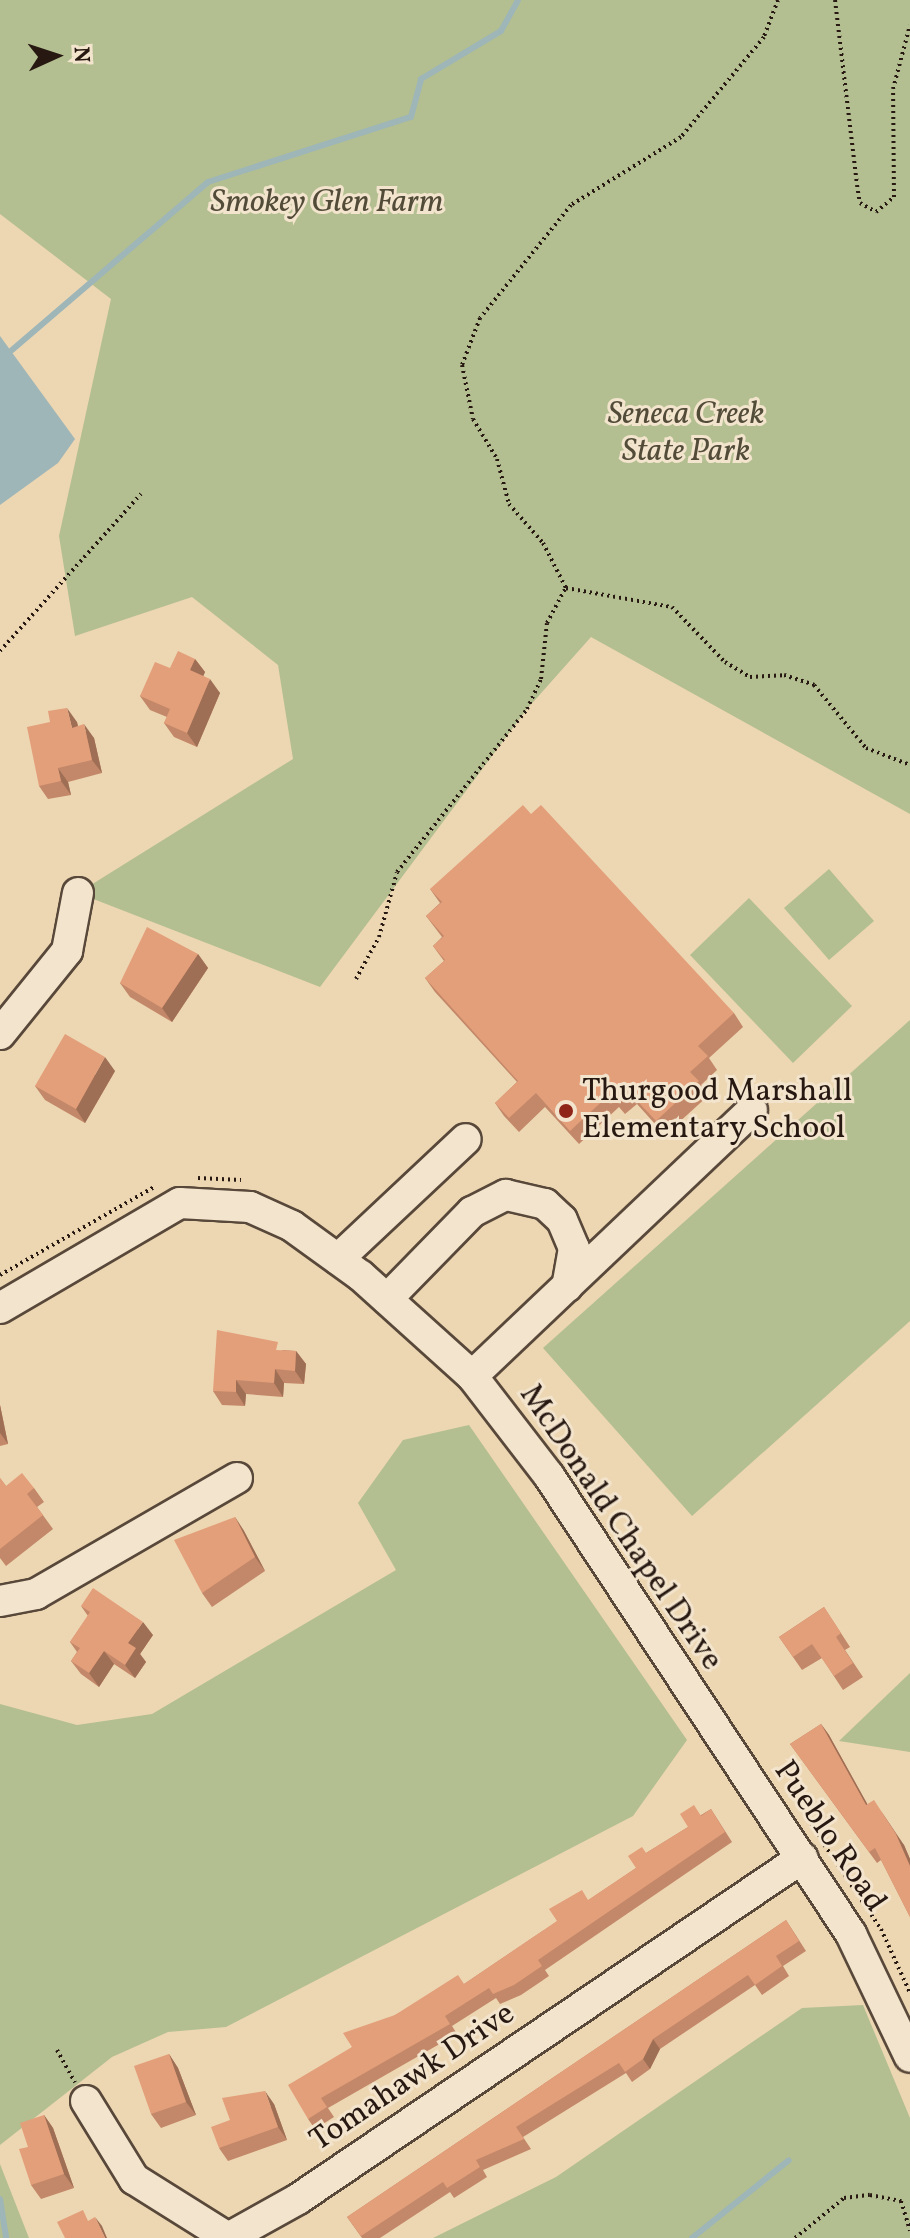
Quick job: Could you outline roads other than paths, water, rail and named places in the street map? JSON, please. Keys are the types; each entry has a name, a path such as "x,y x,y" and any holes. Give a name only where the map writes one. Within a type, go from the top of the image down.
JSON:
{"street":[{"path":"0,1034 67,951 78,893"},
{"path":"472,1376 752,1110"},
{"path":"338,1259 466,1139"},
{"path":"387,1299 472,1212 506,1195 545,1204 562,1220 574,1248 567,1286"},
{"name":"McDonald Chapel Drive","path":"0,1308 180,1203 250,1207 338,1259 472,1376 549,1476 697,1706"},
{"path":"0,1601 36,1594 237,1478"},
{"name":"Pueblo Road","path":"697,1706 851,1934 910,2057"},
{"name":"Tomahawk Drive","path":"86,2101 134,2179 228,2238 298,2199 802,1858"}],"water":[{"path":"0,336 75,439 58,463 0,505"}],"waterway":[{"path":"12,350 208,182 411,117 421,79 501,31 518,0"},
{"path":"692,2238 789,2160"},
{"path":"0,2199 6,2238"}],"place":[{"name":"Thurgood Marshall Elementary School","path":"566,1111"}],"park label":[{"name":"Smokey Glen Farm","path":"327,203"},
{"name":"Seneca Creek State Park","path":"686,434"}]}
